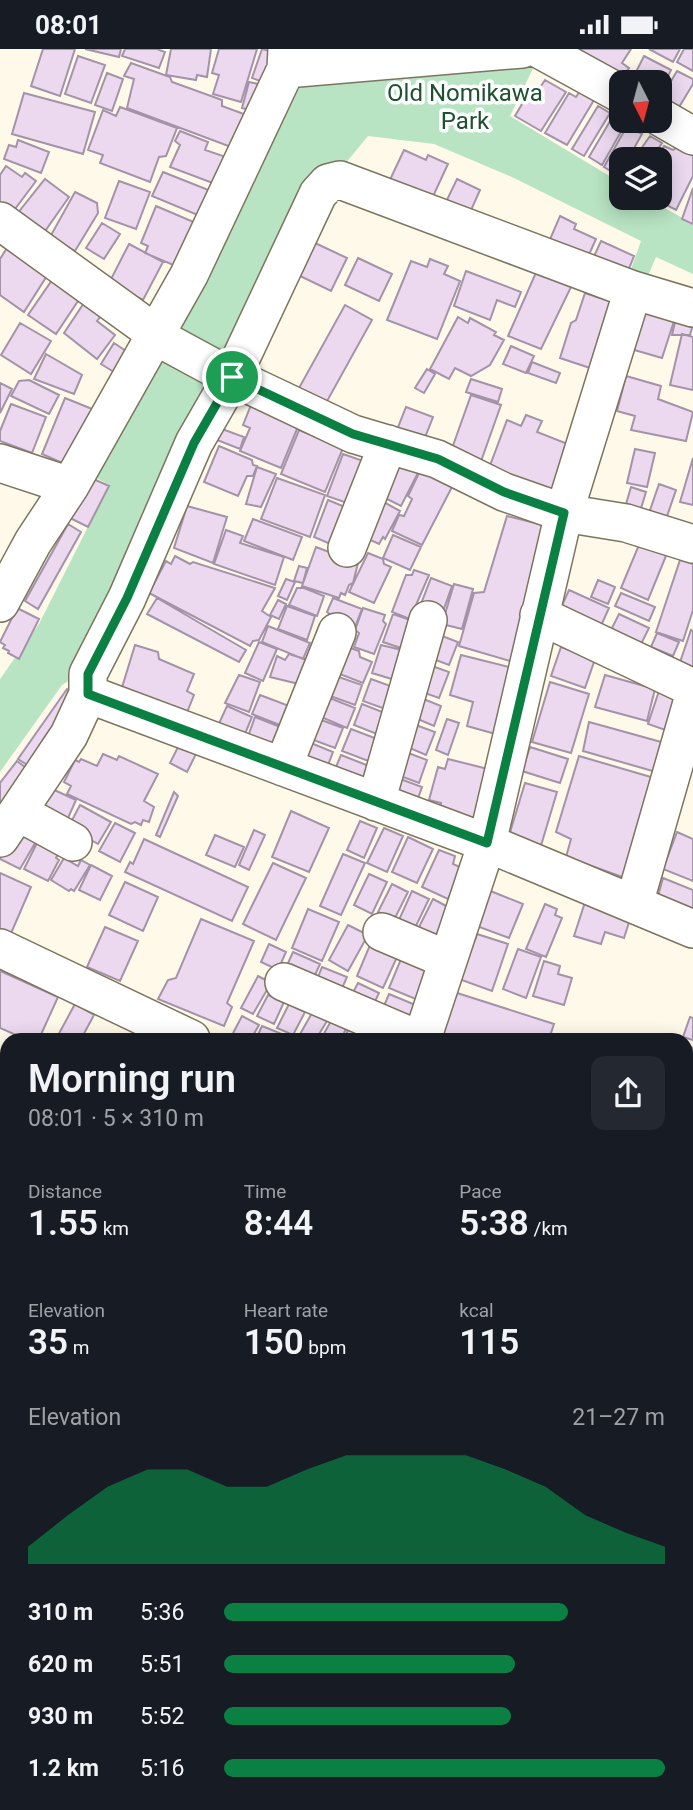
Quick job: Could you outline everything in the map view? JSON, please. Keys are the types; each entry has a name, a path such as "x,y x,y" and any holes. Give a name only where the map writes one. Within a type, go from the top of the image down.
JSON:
{"street":[{"path":"0,603 33,542 163,339 286,59 522,49"},
{"path":"539,49 609,87"},
{"path":"672,124 693,136"},
{"path":"73,842 9,825 69,735 88,694 88,674 127,598 225,374 318,194 328,183 340,180 633,291 693,308"},
{"path":"0,221 163,339 225,374 353,434 438,459 504,492 564,513 626,523 693,544"},
{"path":"424,1033 487,843 564,513 633,291"},
{"path":"346,548 388,444"},
{"path":"0,463 69,486"},
{"path":"539,615 693,688"},
{"path":"376,802 428,620"},
{"path":"283,767 337,632"},
{"path":"88,694 487,843 693,929"},
{"path":"634,904 693,699"},
{"path":"382,932 448,960"},
{"path":"0,948 178,1033"},
{"path":"284,982 402,1033"}],"green space":[{"name":"Old Nomikawa Park","path":"540,54 510,116 609,176 609,210 668,210 693,224 693,274 656,257 646,280 629,275 641,241 514,178 434,144 368,136 335,176 227,365 176,334 288,94 306,75"},
{"path":"154,357 218,393 78,675 62,685 0,772 0,679 39,624 109,485 88,473"}],"building":[{"path":"43,49 75,49 60,96 31,86"},
{"path":"85,49 121,49 119,57"},
{"path":"125,49 157,49 165,52 159,68 122,56"},
{"path":"171,49 211,49 207,77 197,75 196,80 166,75"},
{"path":"219,49 257,49 241,102 213,94 219,75 212,73"},
{"path":"262,49 278,53 268,84 252,78"},
{"path":"574,49 631,49 622,63 629,68 628,70 609,71"},
{"path":"649,49 680,49 673,62"},
{"path":"684,49 693,49 693,71 677,62"},
{"path":"78,56 105,65 91,103 65,94"},
{"path":"644,56 671,70 637,70"},
{"path":"131,63 170,77 172,82 222,100 222,106 252,117 239,150 127,108 134,79 124,76"},
{"path":"677,71 693,79 693,84 676,112 672,109 672,80"},
{"path":"107,73 123,79 112,111 95,105"},
{"path":"545,80 566,92 541,131 515,116 525,99 528,100 536,87 539,89"},
{"path":"249,82 271,87 258,112 242,108"},
{"path":"580,91 594,100 567,145 545,133 569,93 576,97"},
{"path":"24,93 95,112 83,154 12,134"},
{"path":"598,106 609,112 584,156 572,149"},
{"path":"120,107 177,128 166,156 159,157 150,182 100,163 103,155 88,150 103,110 116,116"},
{"path":"609,123 609,133 620,133 612,147 609,147 602,165 589,157"},
{"path":"180,131 208,142 205,150 229,158 218,185 170,167 180,145 175,141"},
{"path":"623,133 642,134 635,147 615,147"},
{"path":"650,136 662,143 659,147 642,147"},
{"path":"18,140 49,152 41,173 4,159 9,145 16,147"},
{"path":"678,147 693,154 693,176 676,210 672,208 672,150"},
{"path":"404,150 426,160 428,155 448,164 429,205 387,186"},
{"path":"6,166 22,177 25,173 36,181 12,213 0,205 0,175"},
{"path":"163,172 211,191 200,216 152,196"},
{"path":"45,179 69,197 43,234 17,214"},
{"path":"457,179 480,190 468,217 444,206"},
{"path":"119,181 150,192 136,229 105,218"},
{"path":"693,188 693,224 682,219"},
{"path":"75,192 97,203 98,213 75,251 50,237"},
{"path":"156,206 196,223 178,267 145,253 148,246 141,243"},
{"path":"560,216 576,224 574,229 596,239 586,261 548,244"},
{"path":"102,223 120,234 104,259 86,248"},
{"path":"601,241 634,256 628,271 591,263"},
{"path":"315,243 347,258 331,291 300,276"},
{"path":"129,244 163,262 143,300 109,283"},
{"path":"7,248 50,271 24,312 0,295 0,259"},
{"path":"358,258 392,274 379,301 345,285"},
{"path":"430,259 448,266 444,274 460,281 437,339 387,320 411,261 427,267"},
{"path":"538,268 564,279 565,284 571,287 541,349 508,336"},
{"path":"59,270 86,289 56,334 28,315"},
{"path":"466,271 521,292 515,307 497,300 490,320 454,306"},
{"path":"585,293 600,298 603,293 622,302 599,371 560,358 571,323 576,320"},
{"path":"90,294 108,307 97,321 115,335 97,359 64,333"},
{"path":"345,305 372,320 326,403 299,388"},
{"path":"646,308 675,318 662,358 631,349"},
{"path":"458,317 468,323 470,318 496,332 494,335 504,340 490,365 471,376 455,368 449,379 430,369"},
{"path":"676,318 693,324 690,335 672,335"},
{"path":"20,323 51,341 31,374 1,355"},
{"path":"682,334 693,337 693,390 670,385"},
{"path":"114,343 135,357 122,377 101,364"},
{"path":"511,346 534,356 526,373 503,364"},
{"path":"46,354 82,375 74,394 34,379"},
{"path":"532,362 560,373 556,383 528,373"},
{"path":"427,369 435,374 424,393 415,388"},
{"path":"626,376 661,386 658,399 693,412 686,441 631,430 635,416 617,411"},
{"path":"471,379 502,389 498,402 466,392"},
{"path":"29,380 59,395 49,414 11,396 19,381"},
{"path":"0,383 12,389 0,413"},
{"path":"471,395 501,405 480,464 450,454"},
{"path":"65,398 102,413 67,465 42,454"},
{"path":"11,404 46,417 32,453 0,441 0,431"},
{"path":"251,405 299,424 281,468 240,451 250,428 243,425"},
{"path":"406,407 433,417 422,445 395,435"},
{"path":"526,415 542,421 537,432 578,448 558,499 488,471 507,420 521,426"},
{"path":"222,429 244,437 240,449 217,440"},
{"path":"299,430 343,448 325,492 281,474"},
{"path":"219,446 252,460 253,465 257,466 253,476 247,476 238,496 204,482"},
{"path":"635,449 655,453 647,487 627,483"},
{"path":"343,454 369,463 353,505 327,496"},
{"path":"693,458 693,505 680,502"},
{"path":"403,460 420,469 401,506 381,496 394,467"},
{"path":"257,467 276,474 261,507 246,504"},
{"path":"426,471 453,485 422,545 392,531 399,515 404,516 412,499 408,496 419,473"},
{"path":"89,477 109,486 88,527 68,517"},
{"path":"277,478 325,495 310,537 261,519"},
{"path":"659,484 676,490 665,522 648,516"},
{"path":"631,487 646,492 639,515 624,511"},
{"path":"328,500 350,509 335,546 314,537"},
{"path":"380,500 400,511 385,539 383,537 379,544 366,538"},
{"path":"187,506 227,517 213,563 174,548"},
{"path":"507,516 555,528 517,663 459,646 474,593 484,592"},
{"path":"253,519 302,537 293,560 244,541"},
{"path":"68,524 81,532 38,609 25,601"},
{"path":"226,530 243,536 240,543 284,557 275,585 214,564"},
{"path":"393,535 421,547 410,570 383,558"},
{"path":"641,540 668,551 648,600 621,588"},
{"path":"316,547 358,563 353,583 349,585 345,595 341,593 339,598 302,586"},
{"path":"368,553 383,559 384,564 391,567 374,603 349,592"},
{"path":"175,556 190,564 193,562 275,588 262,611 271,617 259,640 253,641 250,646 149,593 166,561 171,564"},
{"path":"680,560 693,564 693,610 683,641 656,632"},
{"path":"299,566 307,568 303,583 294,581"},
{"path":"414,570 429,575 410,619 392,612 406,575 412,575"},
{"path":"431,578 452,586 441,617 419,609"},
{"path":"286,579 295,582 287,600 278,596"},
{"path":"598,580 615,587 608,604 591,597"},
{"path":"454,584 473,589 462,629 442,624"},
{"path":"297,588 324,596 317,616 289,605"},
{"path":"569,590 609,608 599,630 559,612"},
{"path":"621,593 655,607 649,621 615,606"},
{"path":"157,598 246,650 239,662 147,614"},
{"path":"333,598 362,609 353,632 328,623 331,615 327,612"},
{"path":"278,600 286,604 279,619 270,615"},
{"path":"287,606 315,616 307,640 278,629"},
{"path":"17,608 39,619 19,659 8,653 9,651 3,648 5,645 0,642"},
{"path":"363,608 385,615 383,621 386,624 374,654 354,647 359,633 355,630"},
{"path":"393,614 416,622 407,650 383,642"},
{"path":"619,614 649,628 639,648 609,634"},
{"path":"268,626 310,643 303,659 262,642"},
{"path":"691,630 693,631 693,673 678,668"},
{"path":"657,633 679,642 673,656 651,647"},
{"path":"442,636 458,642 449,665 433,659"},
{"path":"259,642 277,649 263,681 245,673"},
{"path":"135,645 158,652 159,659 194,674 187,691 194,695 184,720 120,694"},
{"path":"342,645 359,651 360,657 372,662 363,683 332,671"},
{"path":"381,645 406,651 395,680 372,673"},
{"path":"561,647 595,659 585,688 551,676"},
{"path":"289,654 311,661 303,685 270,677 277,656 285,660"},
{"path":"461,655 517,669 499,735 467,726 473,702 450,695"},
{"path":"432,666 449,672 439,698 422,692"},
{"path":"330,674 362,685 355,705 322,693"},
{"path":"239,675 260,682 249,712 225,703"},
{"path":"605,675 655,689 647,721 595,707"},
{"path":"371,679 396,688 388,710 363,701"},
{"path":"550,682 589,694 571,753 532,742"},
{"path":"67,689 81,698 32,768 18,759"},
{"path":"659,691 685,699 674,733 648,724"},
{"path":"260,695 292,707 285,727 252,714"},
{"path":"322,695 355,708 347,728 314,714"},
{"path":"421,698 441,706 434,726 413,717"},
{"path":"362,704 390,715 382,736 354,725"},
{"path":"227,706 252,717 242,741 216,730"},
{"path":"255,717 283,728 280,748 246,742"},
{"path":"316,718 343,728 335,748 308,738"},
{"path":"447,719 459,723 448,755 436,750"},
{"path":"589,722 672,745 663,774 583,751"},
{"path":"413,724 435,732 426,755 405,746"},
{"path":"351,729 380,740 371,762 342,751"},
{"path":"311,743 333,752 325,773 303,765"},
{"path":"179,745 196,754 187,772 170,763"},
{"path":"530,747 568,759 560,783 522,771"},
{"path":"403,751 427,760 419,783 395,774"},
{"path":"103,754 117,760 119,756 158,774 144,801 154,807 149,822 143,820 141,825 135,822 131,824 67,794 71,786 64,782 75,760 79,762 81,759 97,766"},
{"path":"341,755 369,766 361,786 333,774"},
{"path":"579,756 661,780 631,880 566,857 571,839 556,832"},
{"path":"448,759 492,770 477,823 438,813 441,803 429,800 438,767 445,769"},
{"path":"17,761 29,770 0,810 0,783"},
{"path":"395,777 422,787 416,804 389,794"},
{"path":"525,783 557,792 540,849 508,839"},
{"path":"48,787 76,800 64,827 37,810"},
{"path":"174,792 178,796 160,837 156,835"},
{"path":"80,805 111,822 98,844 84,836 86,830 71,822"},
{"path":"291,811 329,828 309,872 272,857"},
{"path":"360,821 377,828 364,858 347,850"},
{"path":"115,823 135,833 120,862 99,851"},
{"path":"384,828 403,836 387,872 367,863"},
{"path":"254,830 265,835 249,870 239,865"},
{"path":"677,832 693,839 693,881 663,869"},
{"path":"12,834 38,838 20,869 0,859"},
{"path":"215,835 244,847 235,867 206,855"},
{"path":"408,837 433,849 417,883 392,872"},
{"path":"39,839 58,854 56,858 59,860 48,881 24,869"},
{"path":"144,839 248,887 232,921 125,872 130,862 133,864"},
{"path":"439,850 455,856 453,864 462,868 448,899 422,887"},
{"path":"343,854 365,863 341,915 320,906"},
{"path":"64,858 78,866 81,860 90,865 74,891 69,891 51,880"},
{"path":"273,863 306,878 276,940 243,924"},
{"path":"91,865 112,876 100,900 79,890"},
{"path":"0,873 31,887 9,938 0,935"},
{"path":"369,874 387,882 372,914 354,905"},
{"path":"663,878 693,890 693,909 658,896"},
{"path":"125,882 158,897 143,931 109,915"},
{"path":"392,884 408,892 394,920 378,912"},
{"path":"488,890 523,904 509,938 474,925"},
{"path":"412,891 429,899 414,930 398,922"},
{"path":"587,896 633,910 624,938 605,932 601,944 574,936"},
{"path":"433,899 450,908 434,939 417,931"},
{"path":"545,904 557,909 555,915 562,918 546,957 526,949"},
{"path":"308,909 339,922 322,961 292,948"},
{"path":"201,919 254,941 227,1003 232,1007 224,1026 158,999 168,980 176,978"},
{"path":"348,925 368,935 348,971 329,960"},
{"path":"105,927 138,941 120,981 87,967"},
{"path":"477,934 508,944 492,991 456,978 467,945 475,940"},
{"path":"269,944 286,952 278,970 261,962"},
{"path":"370,945 397,957 383,988 357,976"},
{"path":"518,949 541,957 526,998 503,989"},
{"path":"293,952 320,964 311,984 284,972"},
{"path":"401,959 430,972 418,1000 389,988"},
{"path":"544,961 560,966 558,974 572,978 564,1005 533,996"},
{"path":"322,967 347,977 339,995 315,985"},
{"path":"0,971 58,997 42,1033 11,1033 0,1028"},
{"path":"258,976 271,983 253,1014 241,1008"},
{"path":"358,983 379,993 371,1010 349,1000"},
{"path":"454,992 554,1024 551,1033 442,1033"},
{"path":"389,994 418,1006 410,1025 381,1013"},
{"path":"268,995 284,1002 274,1024 257,1016"},
{"path":"75,1004 94,1015 84,1033 59,1033"},
{"path":"289,1004 305,1012 294,1033 277,1028"},
{"path":"312,1013 327,1021 320,1033 301,1033"},
{"path":"242,1016 259,1025 254,1033 233,1033"},
{"path":"690,1017 693,1018 693,1033 684,1033"},
{"path":"331,1021 346,1029 344,1033 324,1033"},
{"path":"262,1026 280,1033 259,1033"},
{"path":"349,1028 359,1033 347,1033"}],"route":[{"path":"232,377 353,434 438,459 504,492 564,513 487,843 88,694 88,674 127,598 194,443 232,377"}]}
